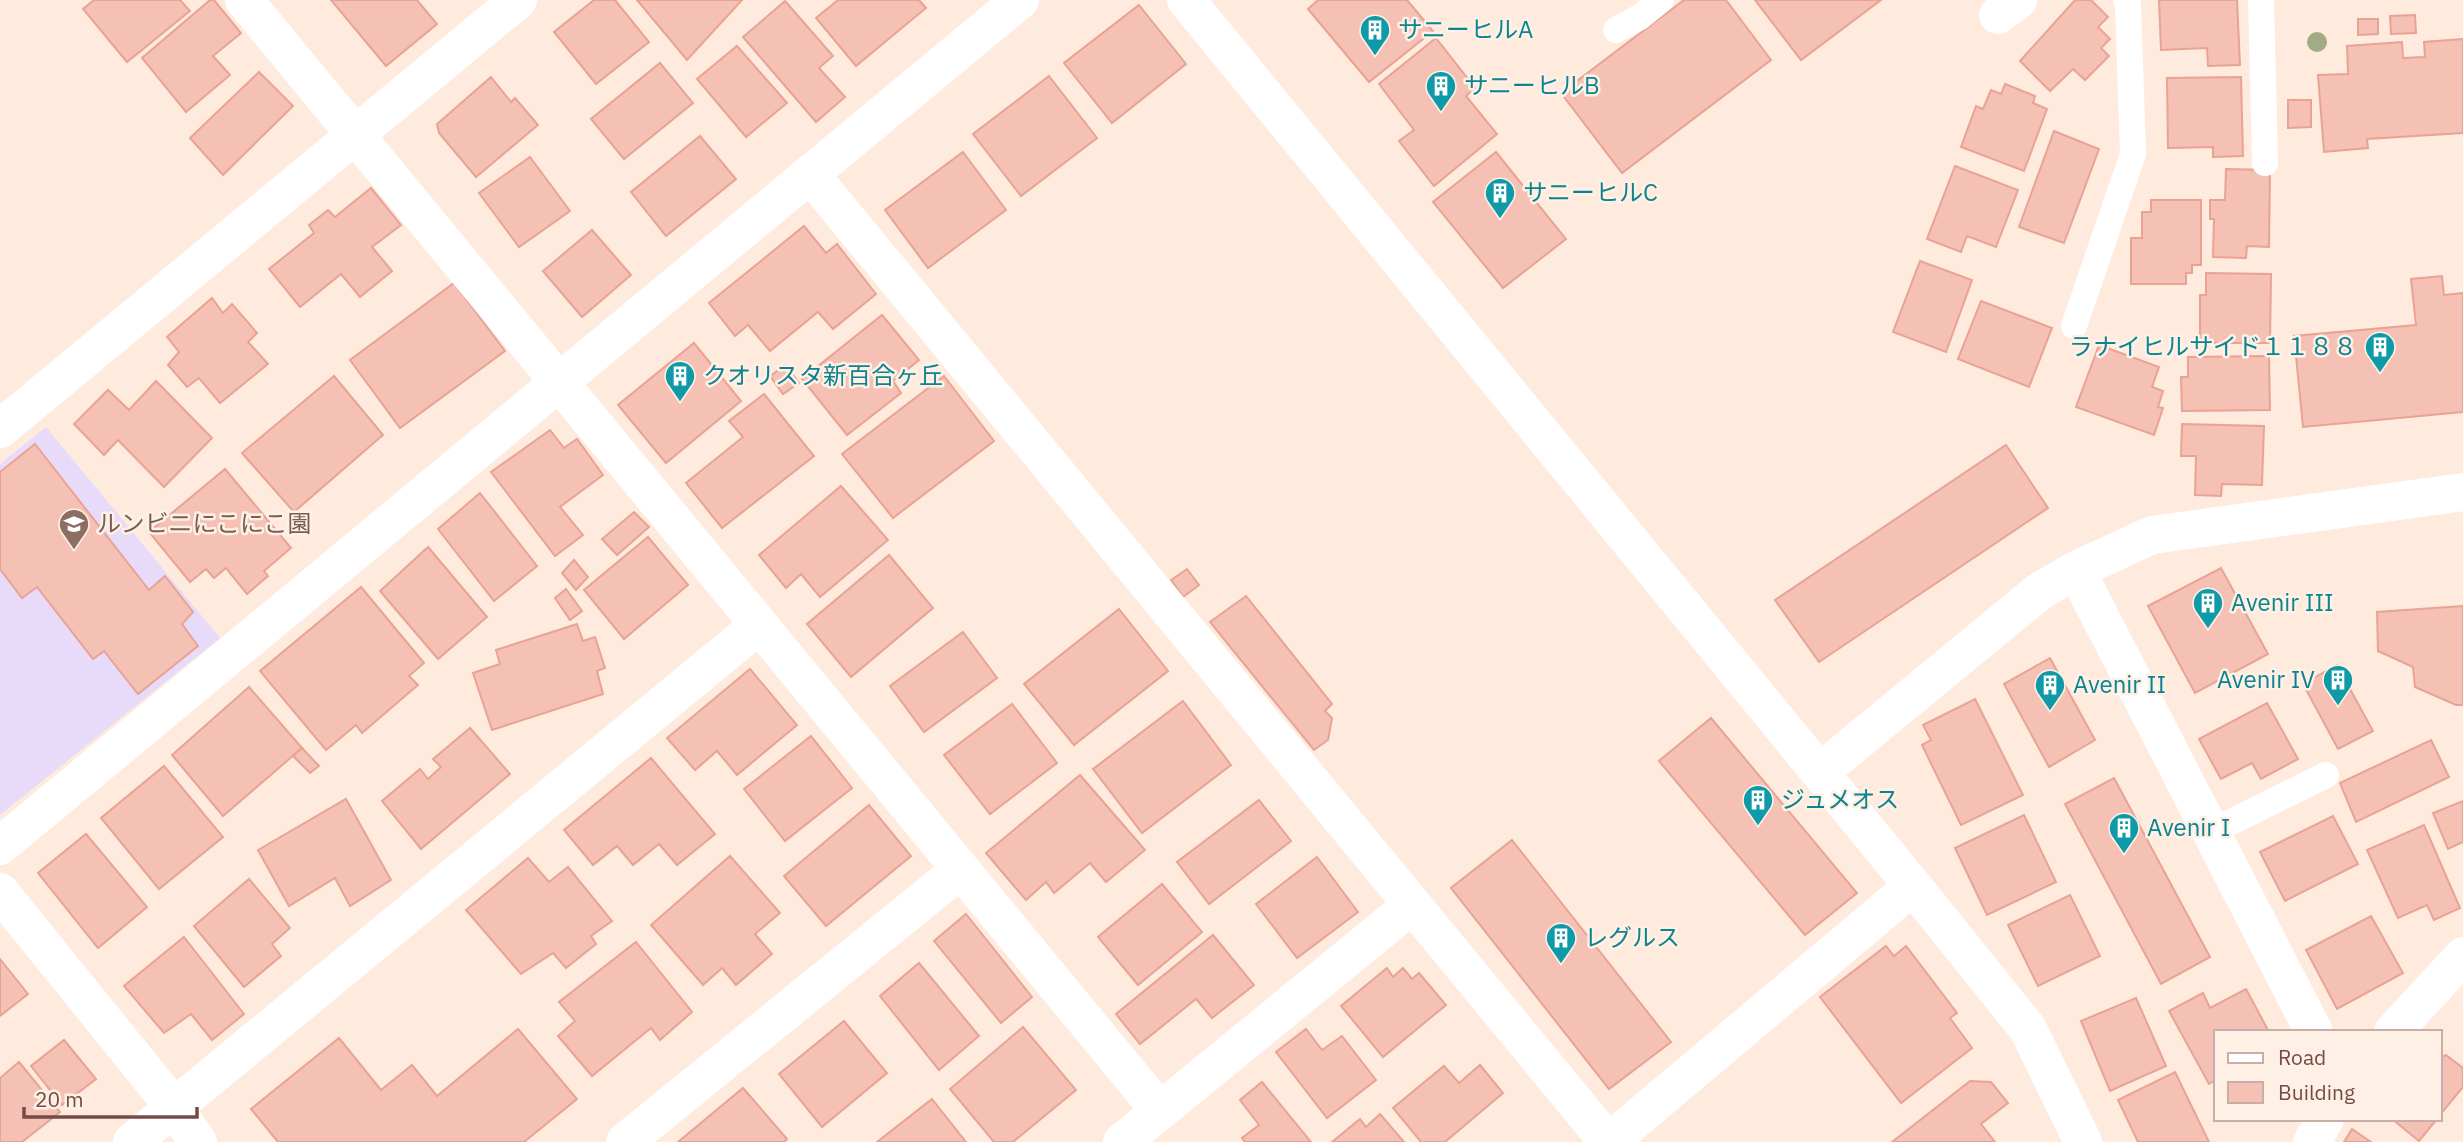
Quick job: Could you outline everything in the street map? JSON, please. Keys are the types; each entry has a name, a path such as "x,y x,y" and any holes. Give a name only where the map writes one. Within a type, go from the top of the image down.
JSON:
{"street":[{"path":"244,0 1160,1111"},
{"path":"0,429 518,0"},
{"path":"0,846 1020,0"},
{"path":"1186,0 2028,1029 2083,1142"},
{"path":"810,174 1608,1142 1913,886"},
{"path":"1820,772 2040,591 2076,570 2152,535 2463,492"},
{"path":"2076,570 2313,1030"},
{"path":"132,1142 759,625"},
{"path":"625,1142 960,870"},
{"path":"0,892 174,1107 198,1142"},
{"path":"1122,1142 1412,905"},
{"path":"2395,1030 2463,956"},
{"path":"2312,1142 2324,1121"}],"lane":[{"path":"1616,30 1640,17 1661,0"},
{"path":"2074,326 2133,154 2129,4 2126,0"},
{"path":"2261,0 2265,163"},
{"path":"2211,832 2326,775"}],"shaded area":[{"name":"ルンビニにこにこ園","path":"46,427 220,638 0,815 0,464"}],"building":[{"path":"94,0 180,0 190,11 127,62 83,9"},
{"path":"210,0 214,0 241,33 213,56 230,75 186,112 142,58"},
{"path":"331,0 417,0 437,24 386,66"},
{"path":"594,0 615,0 649,42 596,84 554,32"},
{"path":"637,0 742,0 687,60"},
{"path":"838,0 919,0 926,8 856,66 816,18"},
{"name":"サニーヒルA","path":"1318,0 1407,0 1433,31 1369,82 1308,9"},
{"path":"1684,0 1726,0 1771,60 1622,173 1561,93"},
{"path":"1755,0 1881,0 1801,60"},
{"path":"2075,0 2091,0 2108,17 2098,27 2110,39 2101,48 2109,56 2085,80 2073,69 2050,91 2020,61"},
{"path":"2159,0 2237,0 2240,65 2208,66 2207,48 2161,50"},
{"path":"785,1 833,56 819,68 845,97 816,122 743,37"},
{"path":"1139,5 1186,64 1112,123 1064,63"},
{"path":"2415,15 2416,33 2391,34 2390,16"},
{"path":"2358,19 2378,19 2378,34 2358,35"},
{"name":"サニーヒルB","path":"1436,38 1475,88 1466,96 1497,134 1434,186 1399,141 1414,130 1379,84"},
{"path":"2463,39 2463,133 2367,139 2368,148 2324,152 2318,75 2348,74 2347,46 2402,42 2403,58 2425,57 2424,42"},
{"path":"737,46 787,103 746,137 697,79"},
{"path":"660,63 693,103 624,159 591,119"},
{"path":"259,72 293,106 223,175 190,138"},
{"path":"1049,76 1097,138 1021,196 973,134"},
{"path":"491,77 511,102 515,98 538,125 476,177 439,133 437,124"},
{"path":"2241,77 2243,156 2213,157 2213,147 2168,148 2167,78"},
{"path":"2005,84 2035,96 2033,103 2047,109 2024,171 1961,147 1976,106 1983,109 1991,90 2001,94"},
{"path":"2288,100 2311,100 2311,127 2288,128"},
{"path":"2054,131 2099,149 2064,243 2019,227"},
{"path":"700,136 736,179 666,236 631,192"},
{"path":"963,152 1006,210 928,268 885,210"},
{"name":"サニーヒルC","path":"1496,152 1566,239 1503,288 1433,202"},
{"path":"530,157 570,211 519,247 479,193"},
{"path":"1955,166 2018,190 1996,247 1967,236 1961,252 1927,239"},
{"path":"2226,169 2270,170 2269,247 2247,246 2246,258 2213,257 2214,219 2210,219 2210,200 2225,200"},
{"path":"371,188 401,225 372,247 392,271 360,297 341,274 300,307 269,269 314,233 309,225 328,210 335,217"},
{"path":"2151,200 2201,200 2201,265 2192,265 2192,273 2186,273 2186,284 2131,284 2131,238 2142,238 2142,212 2151,212"},
{"path":"804,226 826,253 837,244 876,294 833,329 818,312 770,351 748,325 735,336 709,303"},
{"path":"592,230 631,275 582,317 543,271"},
{"path":"1920,261 1972,280 1946,352 1893,332"},
{"path":"2206,273 2271,274 2270,343 2200,343 2200,295 2206,295"},
{"name":"ラナイヒルサイド１１８８","path":"2442,276 2444,295 2463,293 2463,412 2303,427 2294,336 2416,325 2411,279"},
{"path":"454,283 505,351 400,428 350,360"},
{"path":"212,298 223,313 232,304 257,333 248,342 268,364 220,403 199,378 187,387 168,365 179,352 167,337"},
{"path":"1981,301 2052,328 2029,387 1958,359"},
{"path":"882,315 919,360 893,381 901,393 847,435 802,379"},
{"name":"クオリスタ新百合ヶ丘","path":"694,343 741,401 666,463 618,405"},
{"path":"2099,345 2159,367 2152,387 2163,391 2158,407 2163,408 2154,435 2076,407"},
{"path":"2269,356 2270,410 2182,411 2181,377 2188,377 2188,357"},
{"path":"786,365 799,383 783,394 770,376"},
{"path":"334,376 383,435 294,512 242,453"},
{"path":"944,376 994,441 893,518 842,454"},
{"path":"156,381 212,438 164,487 118,440 104,455 74,424 108,390 129,410"},
{"path":"764,394 814,456 722,528 686,483 743,437 729,421"},
{"path":"2182,424 2264,426 2262,485 2222,484 2221,496 2195,495 2196,456 2181,456"},
{"path":"550,430 564,448 577,439 603,475 560,507 583,535 555,556 491,472"},
{"name":"ルンビニにこにこ園","path":"35,444 149,590 165,576 193,612 182,624 198,646 138,694 104,651 93,659 37,587 22,598 0,569 0,472"},
{"path":"2006,445 2048,508 1819,662 1775,600"},
{"path":"225,469 291,548 264,571 268,576 247,594 226,568 214,578 206,569 190,582 149,532"},
{"path":"841,486 888,540 820,597 801,574 786,588 759,555"},
{"path":"480,493 537,566 494,601 438,529"},
{"path":"634,512 649,527 617,555 602,539"},
{"path":"648,537 688,585 624,639 584,590"},
{"path":"428,547 487,617 438,659 380,591"},
{"path":"889,555 933,608 851,677 807,624"},
{"path":"574,560 588,577 576,590 562,573"},
{"name":"Avenir III","path":"2221,568 2268,654 2195,693 2148,606"},
{"path":"1187,569 1199,585 1183,597 1171,580"},
{"path":"361,587 424,663 409,676 418,685 362,733 356,725 326,750 260,671"},
{"path":"566,589 582,611 570,620 555,598"},
{"path":"1246,596 1332,704 1325,711 1332,718 1328,740 1314,750 1210,622"},
{"path":"2463,606 2463,705 2456,705 2415,687 2413,667 2378,651 2377,612"},
{"path":"1119,609 1168,671 1074,745 1024,684"},
{"path":"577,624 583,641 595,637 605,668 597,671 603,694 492,730 473,673 500,664 496,650"},
{"path":"963,632 997,678 924,732 890,686"},
{"name":"Avenir II","path":"2050,658 2095,740 2049,767 2004,684"},
{"name":"Avenir IV","path":"2337,665 2373,731 2338,749 2303,684"},
{"path":"750,669 797,725 737,775 717,751 695,770 667,738"},
{"path":"249,687 302,748 223,816 172,755"},
{"path":"1975,699 2023,795 1961,825 1922,745 1931,740 1923,725"},
{"path":"1183,701 1231,765 1142,833 1093,769"},
{"path":"2267,703 2298,759 2261,779 2252,763 2221,779 2199,739"},
{"path":"1012,704 1057,763 990,814 944,755"},
{"name":"ジュメオス","path":"1711,718 1857,893 1805,935 1659,761"},
{"path":"470,728 510,774 421,849 382,801 420,769 428,779 441,767 433,759"},
{"path":"811,736 852,788 785,841 744,789"},
{"path":"2431,740 2449,777 2356,822 2340,783"},
{"path":"302,748 319,766 310,773 293,756"},
{"path":"651,758 715,834 677,865 659,844 633,865 617,846 593,865 564,830"},
{"path":"164,766 223,837 159,889 101,818"},
{"path":"1080,775 1145,850 1106,882 1090,863 1054,893 1046,882 1026,900 986,853"},
{"name":"Avenir I","path":"2114,778 2210,957 2161,984 2065,804"},
{"path":"346,799 391,880 350,906 335,878 289,906 258,850"},
{"path":"1259,800 1291,841 1209,904 1177,862"},
{"path":"2463,801 2463,842 2448,849 2433,813"},
{"path":"869,805 911,856 826,926 784,876"},
{"path":"2024,815 2056,882 1987,915 1955,848"},
{"path":"2333,816 2358,864 2285,901 2260,852"},
{"path":"2424,825 2460,908 2434,920 2427,905 2398,918 2367,850"},
{"path":"86,834 147,907 98,948 38,873"},
{"name":"レグルス","path":"1512,840 1671,1042 1609,1089 1451,888"},
{"path":"730,856 780,913 755,934 772,954 736,985 722,968 703,985 651,925"},
{"path":"1317,857 1358,912 1297,958 1256,904"},
{"path":"528,858 549,882 568,867 612,921 591,936 596,944 566,968 553,953 521,974 466,910"},
{"path":"249,879 290,928 272,944 281,956 244,987 194,926"},
{"path":"1162,884 1202,932 1138,985 1098,937"},
{"path":"2070,895 2100,956 2038,986 2008,925"},
{"path":"966,914 1032,997 1001,1023 934,941"},
{"path":"2371,916 2403,973 2337,1009 2306,950"},
{"path":"1213,935 1254,985 1212,1018 1196,999 1140,1044 1116,1014"},
{"path":"184,937 244,1014 212,1040 191,1014 164,1033 124,986"},
{"path":"636,942 692,1012 660,1040 651,1028 592,1076 558,1036 575,1021 559,1002"},
{"path":"1886,946 1894,956 1906,946 1957,1013 1950,1018 1972,1048 1901,1103 1820,997"},
{"path":"0,959 28,994 0,1016"},
{"path":"919,963 979,1036 939,1070 880,996"},
{"path":"1387,968 1393,977 1403,968 1412,979 1419,973 1446,1005 1383,1057 1341,1006"},
{"path":"2246,989 2268,1030 2214,1030 2214,1081 2209,1084 2169,1011 2203,993 2210,1008"},
{"path":"2136,998 2166,1066 2110,1091 2081,1021"},
{"path":"844,1021 887,1073 822,1127 779,1074"},
{"path":"1023,1027 1076,1090 1013,1142 994,1142 950,1089"},
{"path":"518,1029 577,1099 524,1142 278,1142 251,1109 339,1038 381,1090 412,1065 437,1096"},
{"path":"1306,1029 1322,1050 1342,1036 1376,1080 1327,1118 1276,1052"},
{"path":"64,1040 96,1079 62,1105 31,1066"},
{"path":"2446,1055 2463,1068 2463,1087 2442,1113 2442,1057"},
{"path":"19,1062 60,1112 22,1142 0,1142 0,1078"},
{"path":"1480,1065 1503,1093 1445,1142 1421,1142 1393,1108 1444,1066 1459,1083"},
{"path":"2175,1072 2209,1142 2138,1142 2118,1100"},
{"path":"1970,1081 1991,1082 2008,1103 1981,1124 1995,1142 1892,1142"},
{"path":"1262,1082 1311,1142 1245,1142 1242,1138 1259,1125 1240,1100"},
{"path":"743,1088 787,1139 784,1142 678,1142"},
{"path":"932,1099 966,1142 877,1142"},
{"path":"1380,1114 1404,1142 1332,1142 1360,1119 1366,1127"},
{"path":"2394,1121 2435,1121 2419,1141"},
{"path":"2352,1129 2371,1142 2344,1142"}],"place":[{"name":"サニーヒルA","path":"1375,57"},
{"name":"サニーヒルB","path":"1441,113"},
{"name":"サニーヒルC","path":"1500,220"},
{"name":"ラナイヒルサイド１１８８","path":"2380,374"},
{"name":"クオリスタ新百合ヶ丘","path":"680,403"},
{"name":"ルンビニにこにこ園","path":"74,551"},
{"name":"Avenir III","path":"2208,630"},
{"name":"Avenir IV","path":"2338,707"},
{"name":"Avenir II","path":"2050,712"},
{"name":"ジュメオス","path":"1758,827"},
{"name":"Avenir I","path":"2124,855"},
{"name":"レグルス","path":"1561,965"}]}
